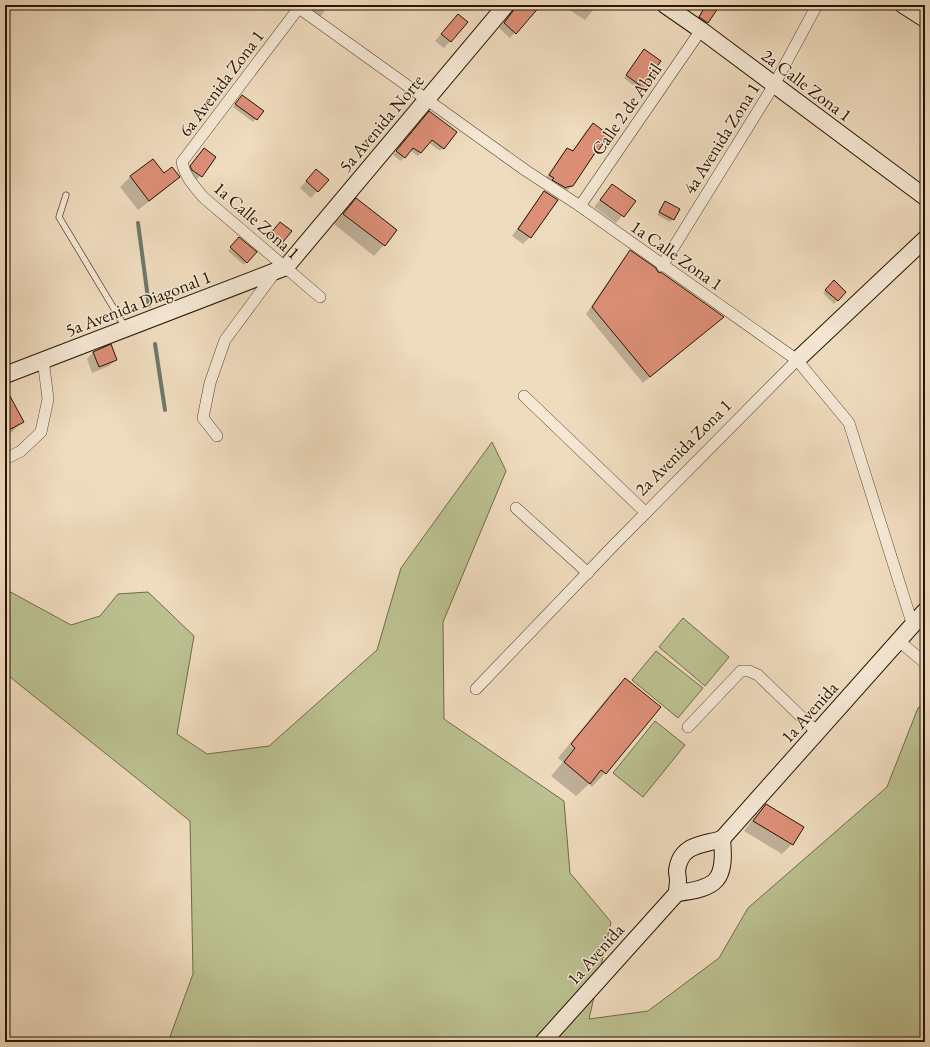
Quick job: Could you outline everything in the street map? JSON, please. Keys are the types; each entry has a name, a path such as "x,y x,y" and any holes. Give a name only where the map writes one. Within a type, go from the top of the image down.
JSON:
{"street":[{"name":"5a Avenida Norte","path":"281,269 506,5"},
{"name":"2a Calle Zona 1","path":"665,5 701,30 925,197"},
{"name":"4a Avenida Zona 1","path":"662,266 774,85 816,5"},
{"path":"903,5 925,20"},
{"name":"1a Calle Zona 1","path":"300,7 426,100 525,170 580,206 662,266 797,360 849,423 913,626"},
{"name":"6a Avenida Zona 1","path":"182,162 300,7"},
{"name":"Calle 2 de Abril","path":"580,206 701,30"},
{"name":"1a Calle Zona 1","path":"182,162 184,172 190,182 204,197 281,269 320,297"},
{"name":"2a Avenida Zona 1","path":"476,689 646,513 797,360 925,239"},
{"path":"217,436 203,418 210,383 225,340 281,269"},
{"name":"5a Avenida Diagonal 1","path":"5,375 126,330 281,269"},
{"path":"5,459 21,451 41,432 48,399 44,367 46,360"},
{"path":"524,396 646,513"},
{"path":"516,508 588,573"},
{"name":"1a Avenida","path":"718,840 925,611"},
{"path":"899,640 925,663"},
{"path":"688,727 741,671 749,671 758,674 817,732"},
{"path":"718,840 723,852 720,875 714,882 700,890 677,893 678,864 682,857 688,850 695,846 718,840"},
{"name":"1a Avenida","path":"543,1042 677,893"}],"lane":[{"path":"66,195 60,217 126,330"}],"green space":[{"path":"492,442 506,471 443,622 444,719 564,801 570,873 611,922 589,1019 648,1011 719,958 748,908 887,787 918,708 925,703 925,1042 168,1042 193,974 190,821 5,673 5,589 71,625 100,616 118,594 148,592 194,636 177,734 207,754 269,746 377,650 401,568"},
{"path":"683,618 729,657 705,686 659,647"},
{"path":"656,651 703,688 678,718 632,680"},
{"path":"655,721 685,745 643,797 613,773"}],"building":[{"path":"515,5 541,5 516,34 504,23 513,11"},
{"path":"706,5 720,5 708,23 699,17"},
{"path":"458,14 468,22 451,42 441,34"},
{"path":"644,49 661,61 655,69 658,73 646,90 626,75"},
{"path":"242,95 264,111 257,120 235,104"},
{"path":"429,111 457,132 444,149 432,140 421,153 413,148 405,158 396,151"},
{"path":"593,123 609,135 573,186 566,188 552,180 554,178 549,175 567,148 573,151"},
{"path":"204,148 216,157 202,177 192,170 190,166"},
{"path":"153,159 164,173 172,167 180,177 149,201 130,176"},
{"path":"316,169 329,180 318,192 306,181"},
{"path":"612,184 636,201 624,217 600,200"},
{"path":"544,191 558,200 531,238 518,229"},
{"path":"356,198 397,230 385,246 343,214"},
{"path":"665,201 680,209 674,220 659,212"},
{"path":"280,222 292,231 282,243 270,234"},
{"path":"239,237 257,252 247,263 230,247"},
{"path":"630,250 656,268 658,272 662,273 724,317 650,377 592,307"},
{"path":"834,280 846,292 838,301 825,290"},
{"path":"111,344 117,360 99,367 93,352"},
{"path":"5,387 24,422 5,432"},
{"path":"625,678 661,707 606,774 601,770 590,784 564,762 575,748 571,744"},
{"path":"766,804 804,827 793,845 753,821"}],"waterway":[{"path":"138,223 149,306"},
{"path":"155,344 165,410"}]}
